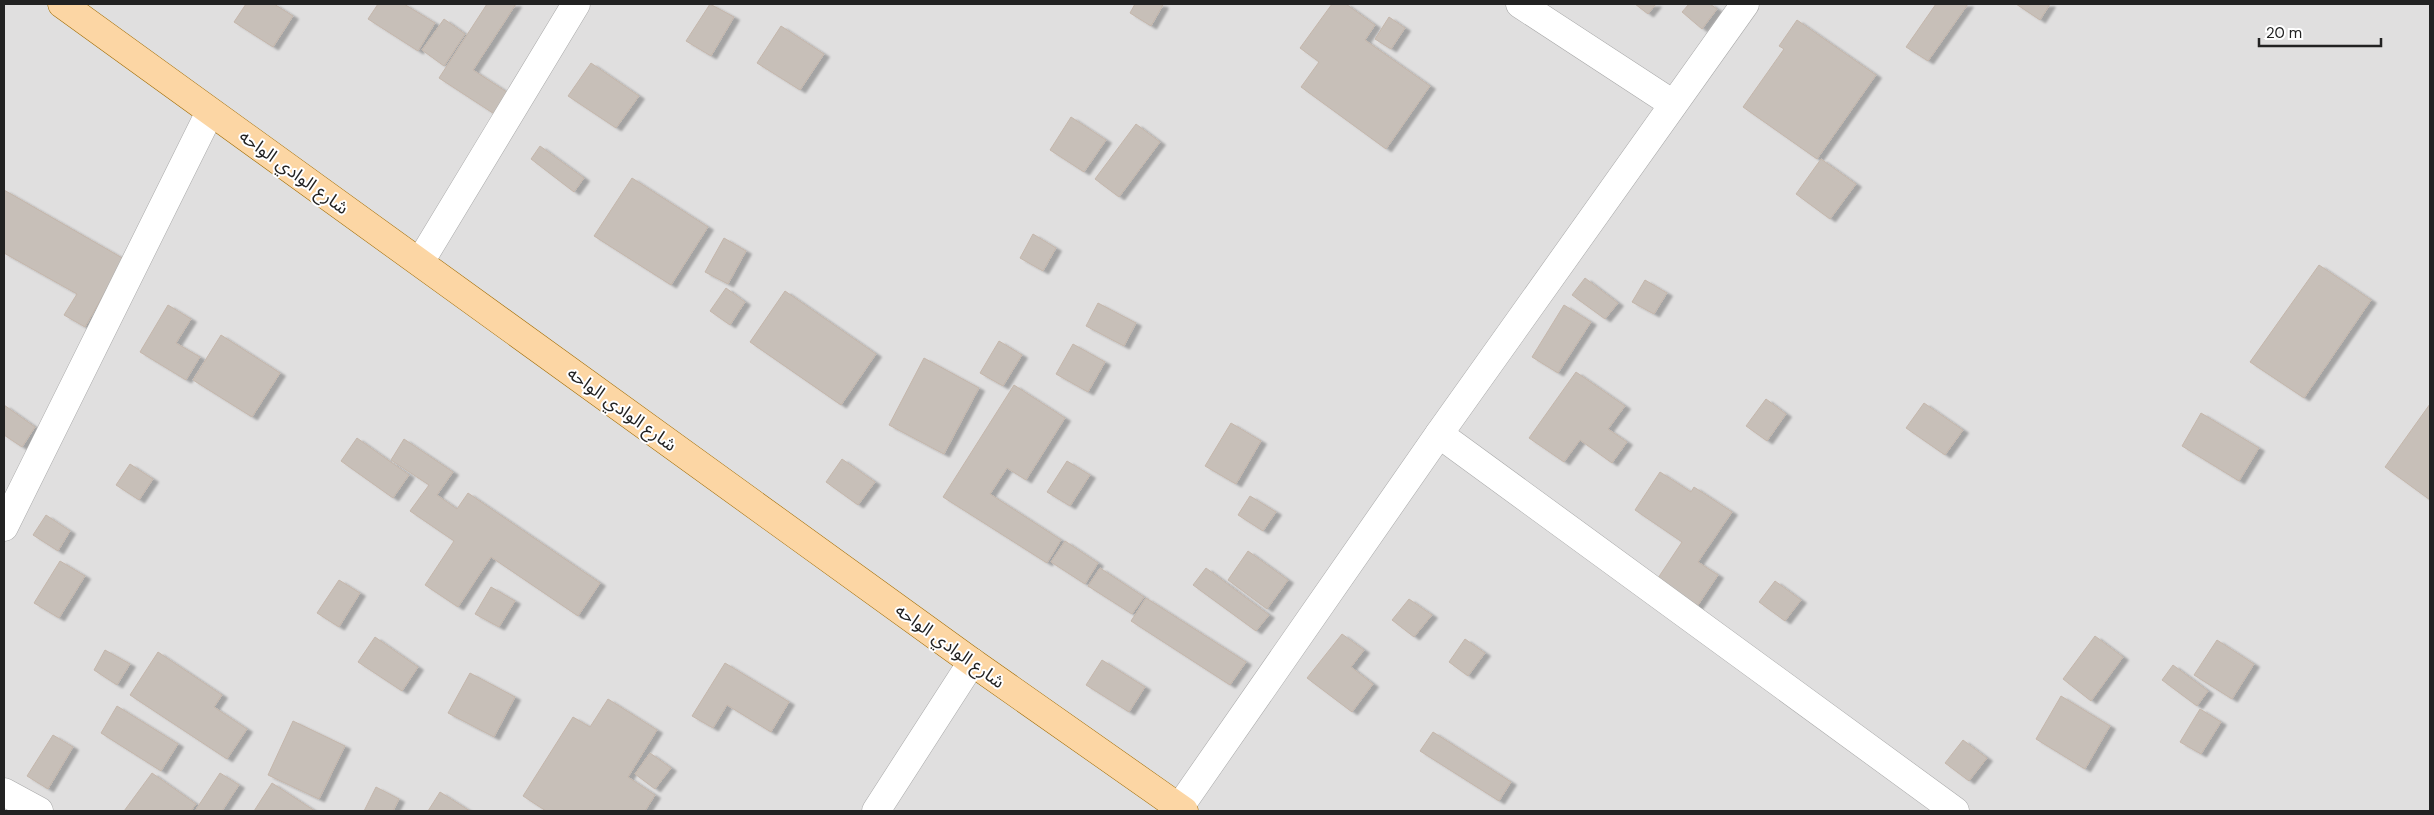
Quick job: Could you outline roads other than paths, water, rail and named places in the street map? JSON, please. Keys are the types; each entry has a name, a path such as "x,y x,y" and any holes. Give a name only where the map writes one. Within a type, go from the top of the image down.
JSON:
{"main road":[{"name":"شارع الوادي الواحه","path":"62,4 972,662 1182,809"}],"street":[{"path":"420,262 576,4"},
{"path":"1520,4 1673,104"},
{"path":"1182,809 1439,434 1745,4"},
{"path":"4,527 210,112"},
{"path":"1439,434 1955,811"},
{"path":"876,811 972,662"},
{"path":"4,792 40,811"}]}
